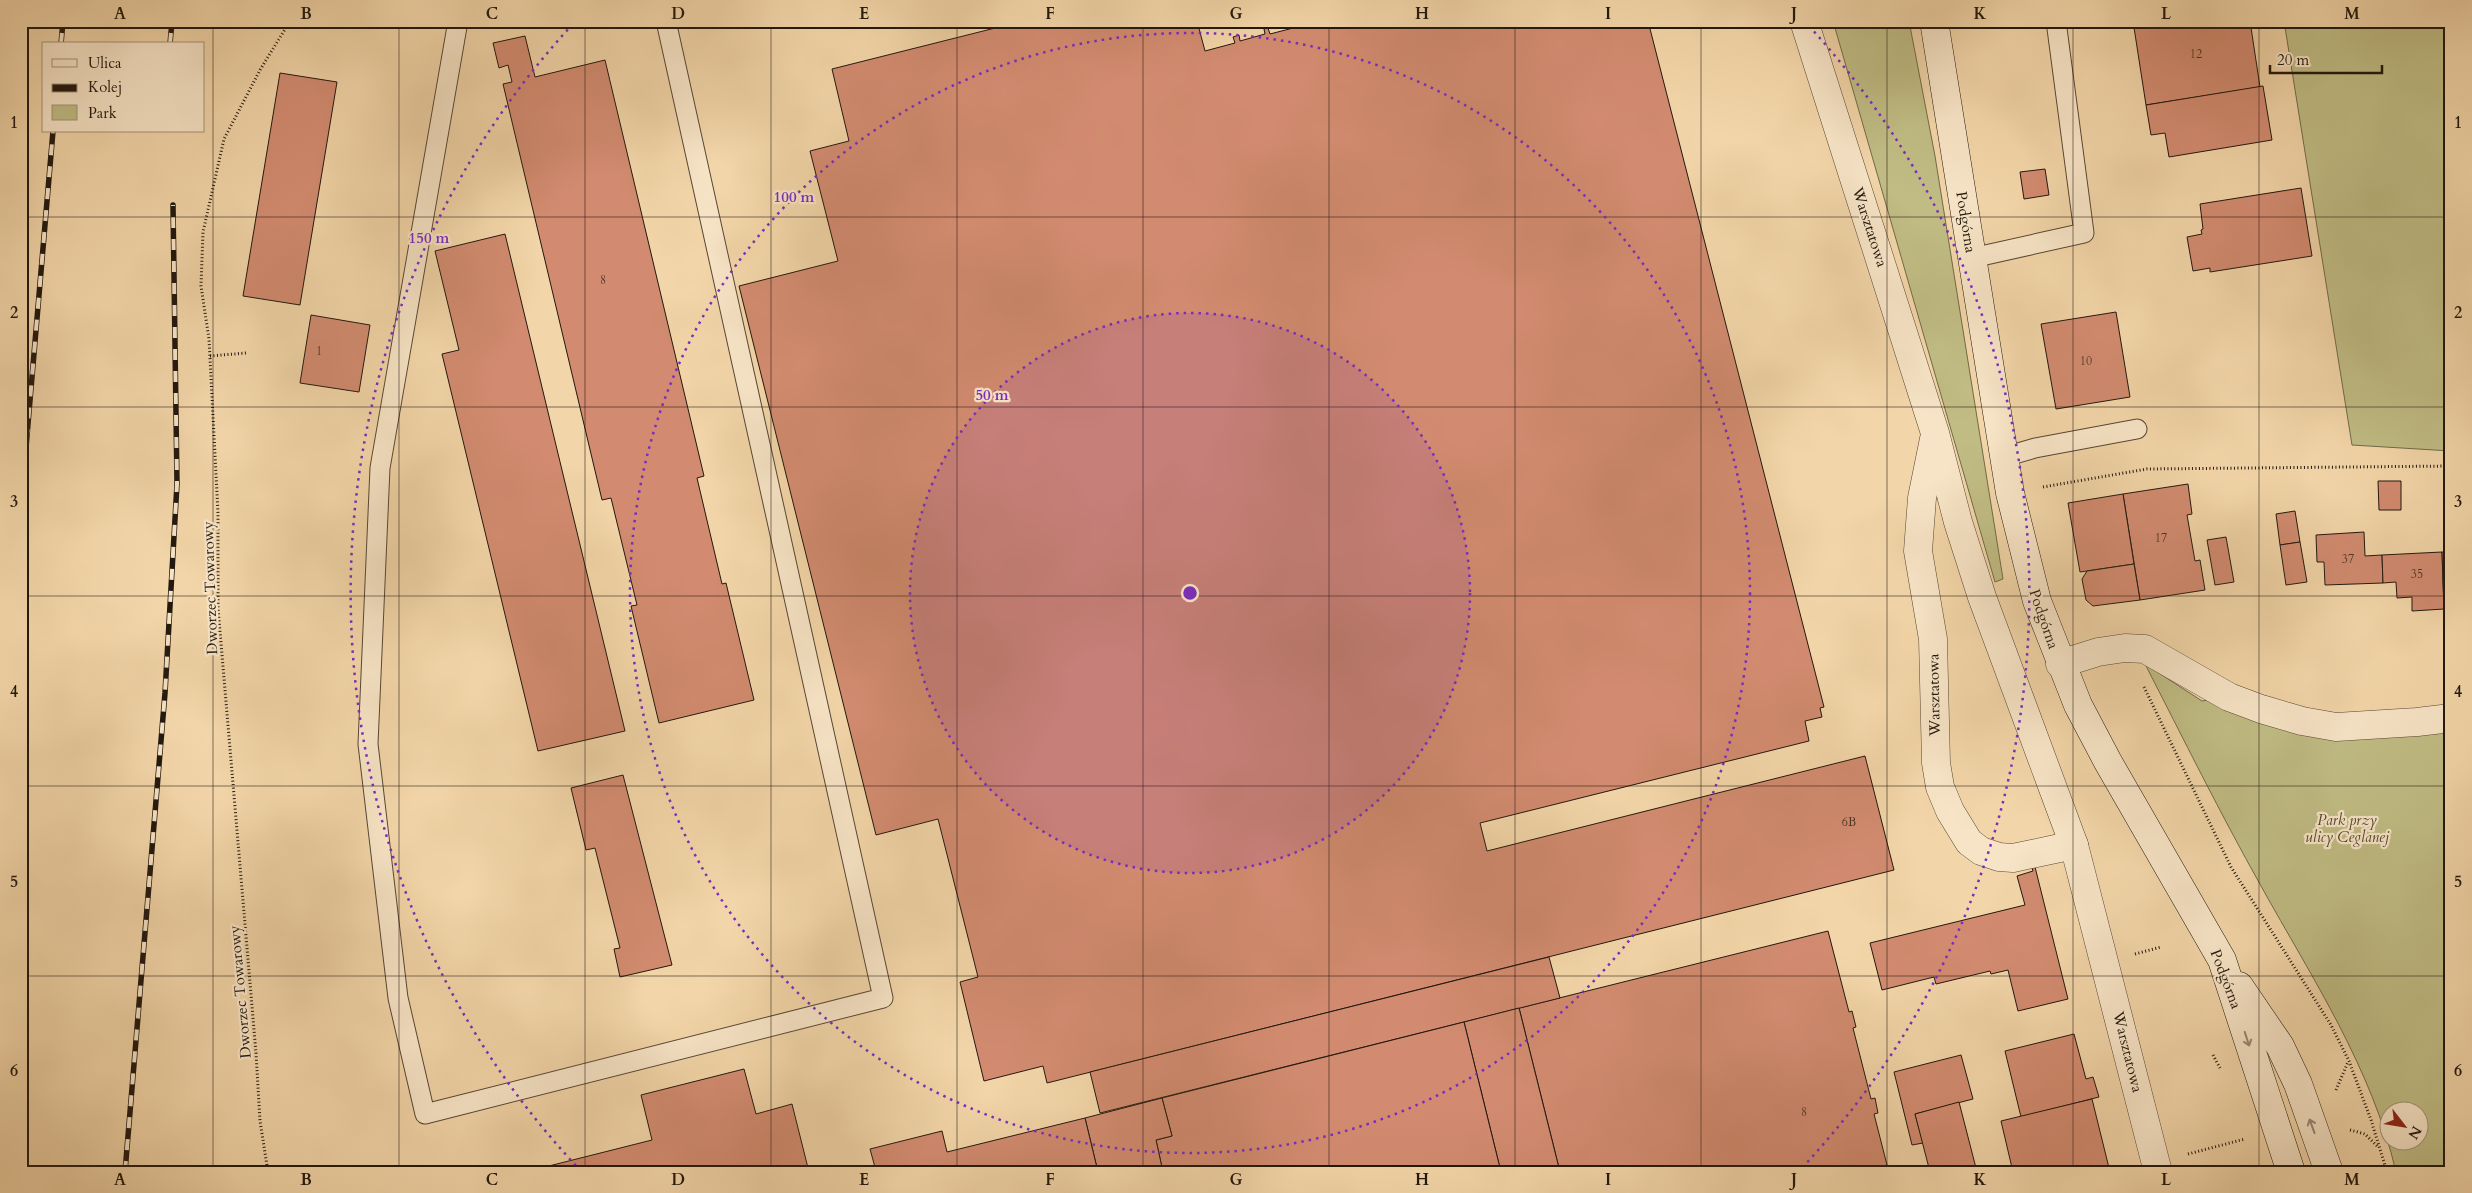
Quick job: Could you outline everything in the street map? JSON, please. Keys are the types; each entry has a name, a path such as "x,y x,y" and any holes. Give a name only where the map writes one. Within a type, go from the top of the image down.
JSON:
{"street":[{"name":"Warsztatowa","path":"1804,21 1935,433 1958,522 1982,597 2012,683 2074,845 2158,1172"},
{"name":"Podgórna","path":"1934,21 2010,493 2036,601 2078,705 2108,762 2222,960 2291,1172"},
{"name":"Warsztatowa","path":"1935,433 1922,498 1918,551 1933,639 1936,763 1940,787 1950,811 1969,842 1981,851 1998,857 2013,858 2074,845"},
{"path":"2060,664 2098,652 2124,648 2144,649 2229,697 2261,710 2302,721 2336,727 2451,718"},
{"path":"2222,960 2280,1046 2298,1084 2329,1172"}],"lane":[{"path":"458,21 380,468 368,744 398,998 425,1114 883,998 666,21"},
{"path":"1972,258 2084,233 2056,21"},
{"path":"2004,457 2035,448 2137,429"}],"path":[{"name":"Dworzec Towarowy","path":"268,1172 260,1121 218,608 218,513 210,356 201,286 203,232 224,139 260,70 290,21"},
{"path":"210,356 246,352"},
{"path":"2010,493 2147,469 2451,466"},
{"path":"2124,648 2231,867 2331,1025 2349,1061 2371,1120 2387,1172"},
{"path":"2134,955 2161,947"}],"green space":[{"path":"1833,21 1909,21 1935,156 2003,579 1995,582"},
{"path":"2284,21 2451,21 2451,451 2352,445"},
{"name":"Park przy ulicy Ceglanej","path":"2145,664 2202,701 2229,697 2302,721 2451,718 2451,1172 2396,1172 2390,1150 2430,1150 2430,1100 2380,1100 2380,1119 2372,1096 2339,1024 2231,831"}],"building":[{"path":"1023,21 1197,21 1205,51 1235,43 1233,37 1239,35 1240,41 1265,34 1264,29 1268,28 1270,34 1297,27 1296,21 1301,21 1302,26 1322,21 1648,21 1824,707 1820,708 1822,717 1805,721 1809,741 1480,823 1487,851 1865,756 1894,870 1047,1083 1043,1066 984,1081 960,982 978,977 938,819 876,835 739,286 838,261 810,151 849,141 832,69"},
{"path":"2133,21 2250,21 2260,87 2146,105"},
{"path":"525,36 535,77 605,60 704,476 697,478 722,584 726,583 754,700 659,723 631,606 637,605 611,498 602,500 503,84 512,82 508,65 499,68 493,43"},
{"path":"280,73 337,82 300,305 243,296"},
{"path":"2263,86 2272,140 2169,157 2165,133 2151,135 2146,105"},
{"path":"2045,169 2049,195 2024,199 2020,172"},
{"path":"2301,188 2312,256 2210,272 2210,268 2193,271 2187,237 2202,234 2200,204"},
{"path":"505,234 625,731 538,751 442,354 459,350 435,251"},
{"path":"2116,312 2130,397 2056,409 2041,324"},
{"path":"311,315 370,325 359,392 300,383"},
{"path":"2378,481 2401,481 2401,510 2379,510"},
{"path":"2188,484 2192,514 2187,515 2195,561 2200,560 2205,590 2140,600 2123,494"},
{"path":"2123,494 2134,564 2080,572 2068,503"},
{"path":"2295,511 2300,542 2280,545 2276,514"},
{"path":"2364,532 2365,556 2382,555 2383,583 2325,585 2324,562 2317,562 2316,535"},
{"path":"2226,537 2234,582 2215,585 2207,540"},
{"path":"2300,542 2307,582 2286,585 2280,545"},
{"path":"2442,552 2444,609 2412,611 2412,597 2397,598 2396,582 2383,583 2382,555"},
{"path":"2442,552 2451,552 2451,609 2444,609"},
{"path":"2134,564 2140,600 2093,606 2086,600 2082,579 2087,571"},
{"path":"623,775 672,965 620,977 614,949 620,948 595,848 586,850 571,788"},
{"path":"2035,867 2068,999 2018,1011 2008,970 1991,974 1990,971 1936,984 1934,977 1882,990 1870,943 2025,905 2017,876 2033,871 2032,868"},
{"path":"1828,931 1849,1012 1852,1011 1856,1027 1853,1028 1871,1099 1875,1098 1878,1113 1874,1114 1887,1165 1861,1172 1560,1172 1519,1008"},
{"path":"1549,957 1560,998 1100,1113 1090,1072"},
{"path":"1519,1008 1560,1172 1501,1172 1464,1022"},
{"path":"1464,1022 1501,1172 1163,1172 1156,1140 1172,1136 1162,1098"},
{"path":"2074,1034 2086,1079 2093,1077 2099,1097 2021,1117 2005,1051"},
{"path":"1961,1055 1973,1099 1915,1114 1923,1143 1912,1145 1894,1072"},
{"path":"744,1069 756,1114 792,1104 809,1172 525,1172 652,1140 641,1095"},
{"path":"1162,1098 1172,1136 1156,1140 1163,1172 1098,1172 1085,1118"},
{"path":"2092,1099 2110,1172 2013,1172 2001,1121"},
{"path":"1959,1102 1977,1172 1930,1172 1915,1114"},
{"path":"1085,1118 1098,1172 871,1172 876,1171 870,1149 942,1131 947,1152"}],"railway":[{"path":"61,42 63,21"},
{"path":"170,42 172,21"},
{"path":"21,506 53,132"},
{"path":"125,1172 165,693 177,484 173,205"}]}
